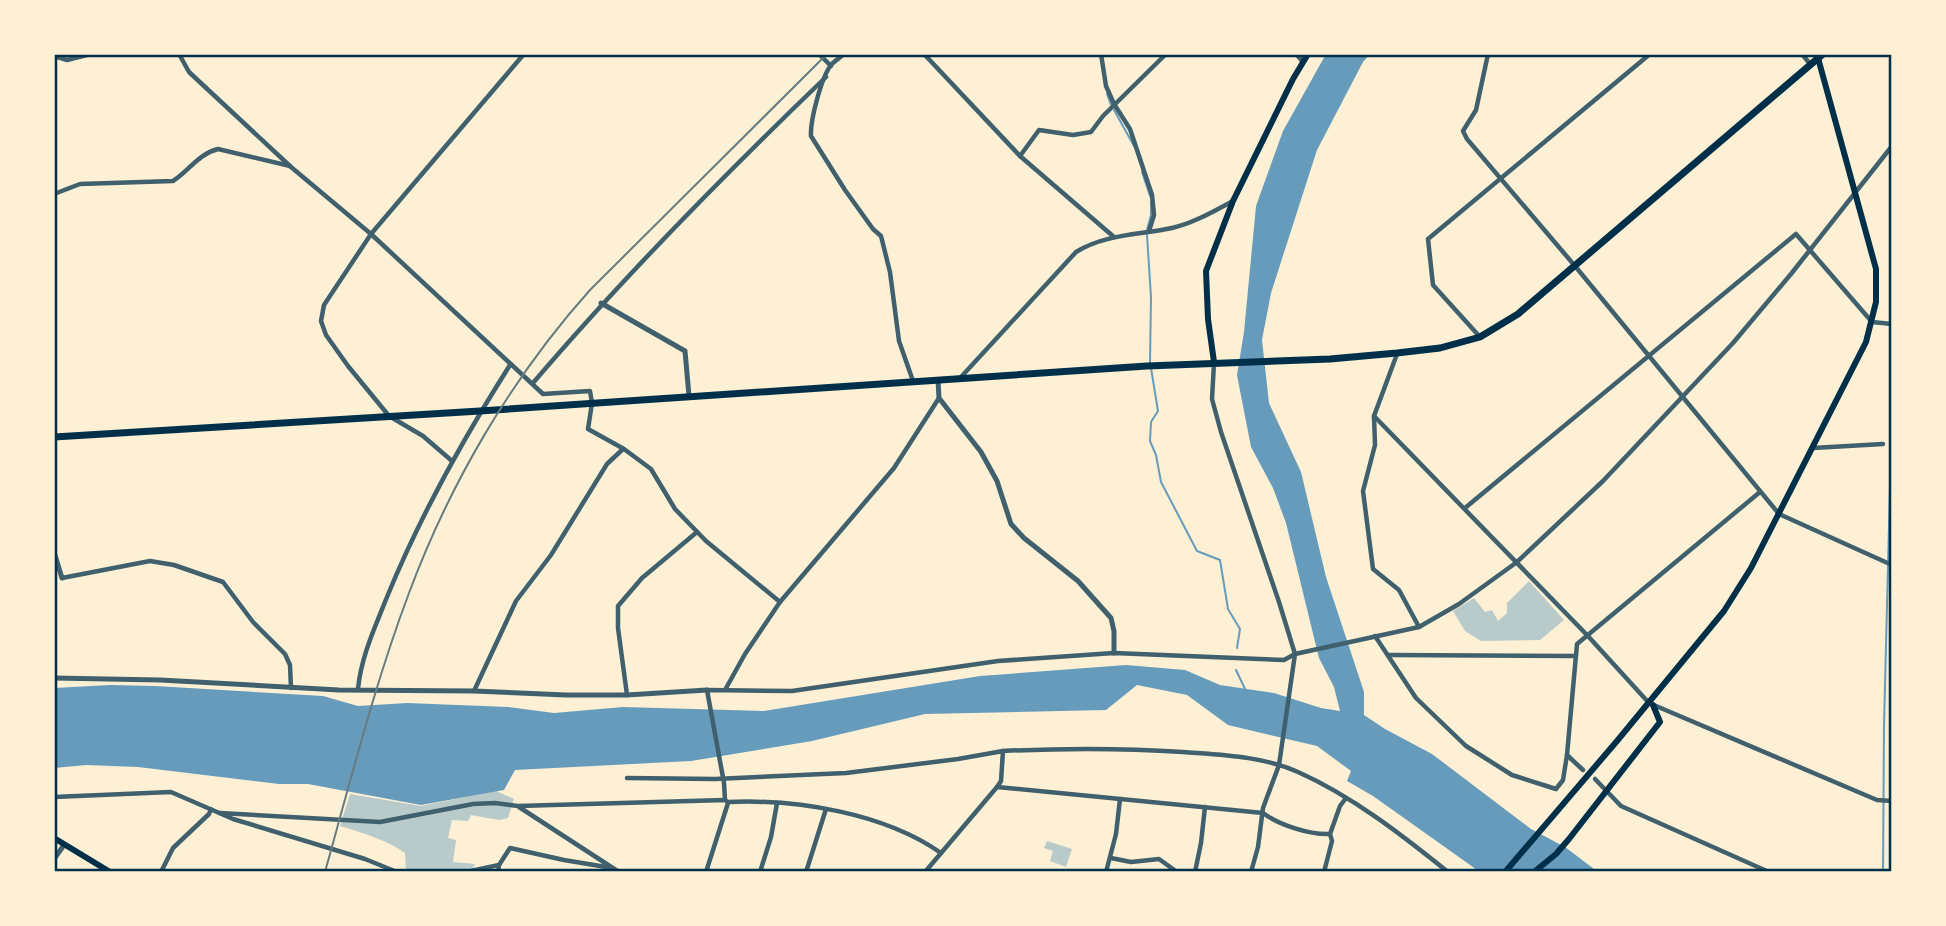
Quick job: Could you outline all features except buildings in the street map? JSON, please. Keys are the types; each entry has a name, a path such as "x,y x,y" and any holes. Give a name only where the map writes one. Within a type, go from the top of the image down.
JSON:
{"highway":[{"path":"54,437 1214,362 1331,359 1440,348 1480,337 1518,314 1821,56"}],"main road":[{"path":"1214,362 1208,319 1206,271 1233,201 1308,54"},
{"path":"1505,872 1651,704 1724,611 1751,568 1866,342 1876,302 1876,269 1821,56"},
{"path":"1536,870 1569,839 1660,722 1651,704"},
{"path":"54,838 110,872"}],"street":[{"path":"54,56 67,60 92,54"},
{"path":"179,54 189,72 290,167 371,234 543,394 590,391 592,403 588,429 624,449 651,469 675,509 697,532 780,602"},
{"path":"452,461 423,436 389,416 326,335 321,321 329,295 371,234 524,54"},
{"path":"819,54 831,66"},
{"path":"844,54 831,66 826,77 810,127 811,136 845,190 881,236 890,272 899,341 914,382"},
{"path":"923,54 1020,156 1114,237"},
{"path":"1101,54 1106,86 1130,130 1152,195 1154,215 1149,231"},
{"path":"1020,156 1039,130 1073,135 1091,132 1114,104 1166,54"},
{"path":"1296,54 1303,62"},
{"path":"1488,54 1476,110 1463,131 1467,139 1779,514 1891,564"},
{"path":"1480,337 1433,285 1428,239 1650,54"},
{"path":"1802,54 1811,65"},
{"path":"533,383 601,303 727,172 826,77"},
{"path":"54,678 160,680 291,688 627,695 792,691 998,661 1114,653 1284,660 1295,653 1419,627 1517,562 1603,481 1733,343 1892,146"},
{"path":"54,194 80,184 173,181 194,161 218,149 290,167"},
{"path":"961,378 1076,252 1090,244 1114,237 1175,227 1233,201"},
{"path":"1465,508 1796,234 1872,322 1892,324"},
{"path":"601,303 685,351 689,396"},
{"path":"1397,353 1374,416 1375,444 1363,491 1373,569 1399,590 1419,627"},
{"path":"1214,362 1212,399 1221,432 1295,653 1279,762 1263,813 1251,872"},
{"path":"358,689 364,656 394,580 452,461 510,365"},
{"path":"937,380 939,398 988,463 1012,524 1024,538 1078,581 1111,618 1114,653"},
{"path":"724,691 780,602 894,468 919,425 939,398"},
{"path":"1374,416 1651,704 1877,800 1890,801"},
{"path":"1812,448 1883,444"},
{"path":"474,691 516,601 563,537 607,464 624,449"},
{"path":"1373,636 1416,698 1466,746 1503,771 1556,789 1563,780 1567,755 1577,644 1760,492"},
{"path":"627,695 618,628 618,606 642,578 697,532"},
{"path":"54,552 62,578 150,561 174,565 223,582 253,622 285,654 290,665 291,688"},
{"path":"1388,655 1576,656"},
{"path":"706,872 727,801 708,693"},
{"path":"626,778 715,779 846,774 958,760 1003,751 1117,748 1226,755 1279,762 1308,777 1346,798 1448,872"},
{"path":"925,872 998,787 1001,781 1003,751"},
{"path":"1567,755 1583,770"},
{"path":"1595,779 1621,806 1769,872"},
{"path":"998,787 1263,813 1320,834 1330,834"},
{"path":"54,797 171,792 220,813 397,872"},
{"path":"1324,872 1332,841 1330,834 1340,806 1346,798"},
{"path":"1106,872 1111,858 1120,799"},
{"path":"220,813 380,822 473,804 518,806 727,801 777,803 842,811 920,841 941,853"},
{"path":"760,872 771,837 777,803"},
{"path":"518,806 619,872"},
{"path":"1195,872 1202,843 1205,807"},
{"path":"161,872 173,848 211,809"},
{"path":"806,872 826,809"},
{"path":"54,859 64,845"},
{"path":"498,872 499,865 510,848 612,867"},
{"path":"1111,858 1131,862 1158,859 1177,872"},
{"path":"466,872 499,865"}],"shaded area":[{"path":"1529,581 1564,620 1540,640 1481,641 1465,631 1453,611 1474,598 1485,612 1492,610 1498,621 1507,613 1507,603"},
{"path":"496,791 514,799 508,818 499,820 471,815 468,821 452,820 448,838 456,840 453,862 475,864 473,868 457,872 406,871 405,853 382,840 340,826 350,794 421,806"},
{"path":"1047,841 1072,849 1066,867 1050,861 1053,851 1044,848"}],"water":[{"path":"1326,54 1370,54 1363,62 1317,150 1271,293 1262,340 1269,403 1301,472 1326,577 1364,692 1364,715 1432,754 1531,829 1565,847 1598,872 1480,872 1373,796 1347,781 1351,771 1317,746 1228,725 1187,695 1137,685 1106,710 925,714 812,741 691,761 515,770 504,790 421,805 308,784 279,784 138,767 86,765 54,768 54,688 110,685 323,696 358,706 407,703 508,707 554,713 623,707 764,711 980,676 1126,665 1185,670 1220,685 1274,693 1321,708 1340,711 1334,687 1319,658 1286,523 1273,488 1251,447 1237,375 1244,332 1256,206 1283,131"}],"waterway":[{"path":"1107,94 1111,105"},
{"path":"1114,110 1134,146"},
{"path":"1142,172 1150,196"},
{"path":"1147,230 1151,202"},
{"path":"1147,235 1151,297 1150,363"},
{"path":"1151,368 1158,411 1151,422 1150,441 1156,455 1161,482 1197,551 1220,560 1228,609 1240,629 1237,648"},
{"path":"1883,872 1884,726 1892,480"},
{"path":"1236,670 1246,691"}],"railway":[{"path":"325,872 374,696 409,593 444,511 509,395 590,290 827,54"}]}
